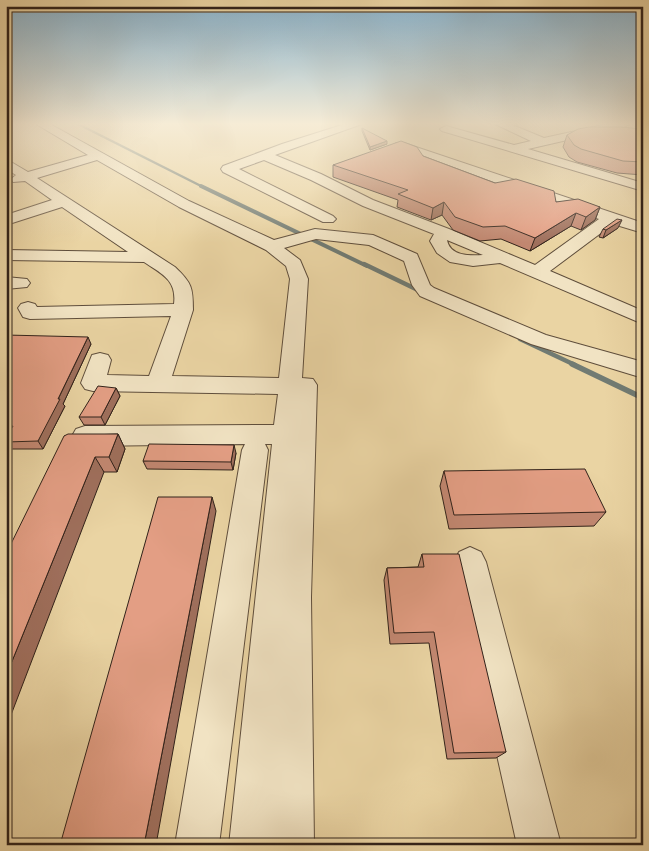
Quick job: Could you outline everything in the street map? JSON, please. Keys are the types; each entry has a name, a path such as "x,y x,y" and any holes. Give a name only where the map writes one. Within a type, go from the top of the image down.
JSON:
{"street":[{"path":"9,164 169,271 179,281 184,296 184,310 157,385"},
{"path":"6,182 72,164"},
{"path":"113,164 184,204 295,239 368,238 381,242 411,258 422,289 427,292 548,342 577,352 620,361 643,371"},
{"path":"239,164 230,167 228,170 328,219"},
{"path":"285,164 368,203 443,232 438,241 449,255 471,262 498,258 643,318"},
{"path":"444,164 643,228"},
{"path":"565,164 643,187"},
{"path":"316,177 331,171"},
{"path":"6,220 64,201"},
{"path":"295,239 328,219 368,203"},
{"path":"536,273 611,218"},
{"path":"251,845 299,279 294,264 295,239"},
{"path":"292,845 295,597 307,356 308,277 306,265 295,239"},
{"path":"6,255 147,257"},
{"path":"28,308 30,313 36,314 184,310"},
{"path":"100,360 93,383 289,386"},
{"path":"62,444 78,436 285,434"},
{"path":"197,845 255,450"},
{"path":"470,562 539,845"}],"building":[{"path":"444,164 495,183 516,179 554,191 556,202 578,199 600,207 586,217 576,213 535,238 505,226 483,227 455,217 444,202 433,208 398,194 408,190 333,165"},
{"path":"617,219 622,220 606,230 603,229"},
{"path":"6,335 88,337 58,399 60,399 38,441 6,442 6,438 13,426 6,427"},
{"path":"98,386 116,388 101,417 79,417"},
{"path":"68,434 118,434 109,457 95,457 6,676 6,554 64,436"},
{"path":"149,444 234,445 231,462 143,461"},
{"path":"585,469 606,512 454,515 444,471"},
{"path":"158,497 212,497 144,845 60,845"},
{"path":"422,554 459,554 506,752 454,753 434,632 394,633 387,568 424,567"}],"waterway":[{"path":"157,164 201,186"},
{"path":"201,186 367,266"},
{"path":"364,264 420,291"},
{"path":"520,339 575,365"},
{"path":"572,364 643,398"}]}
